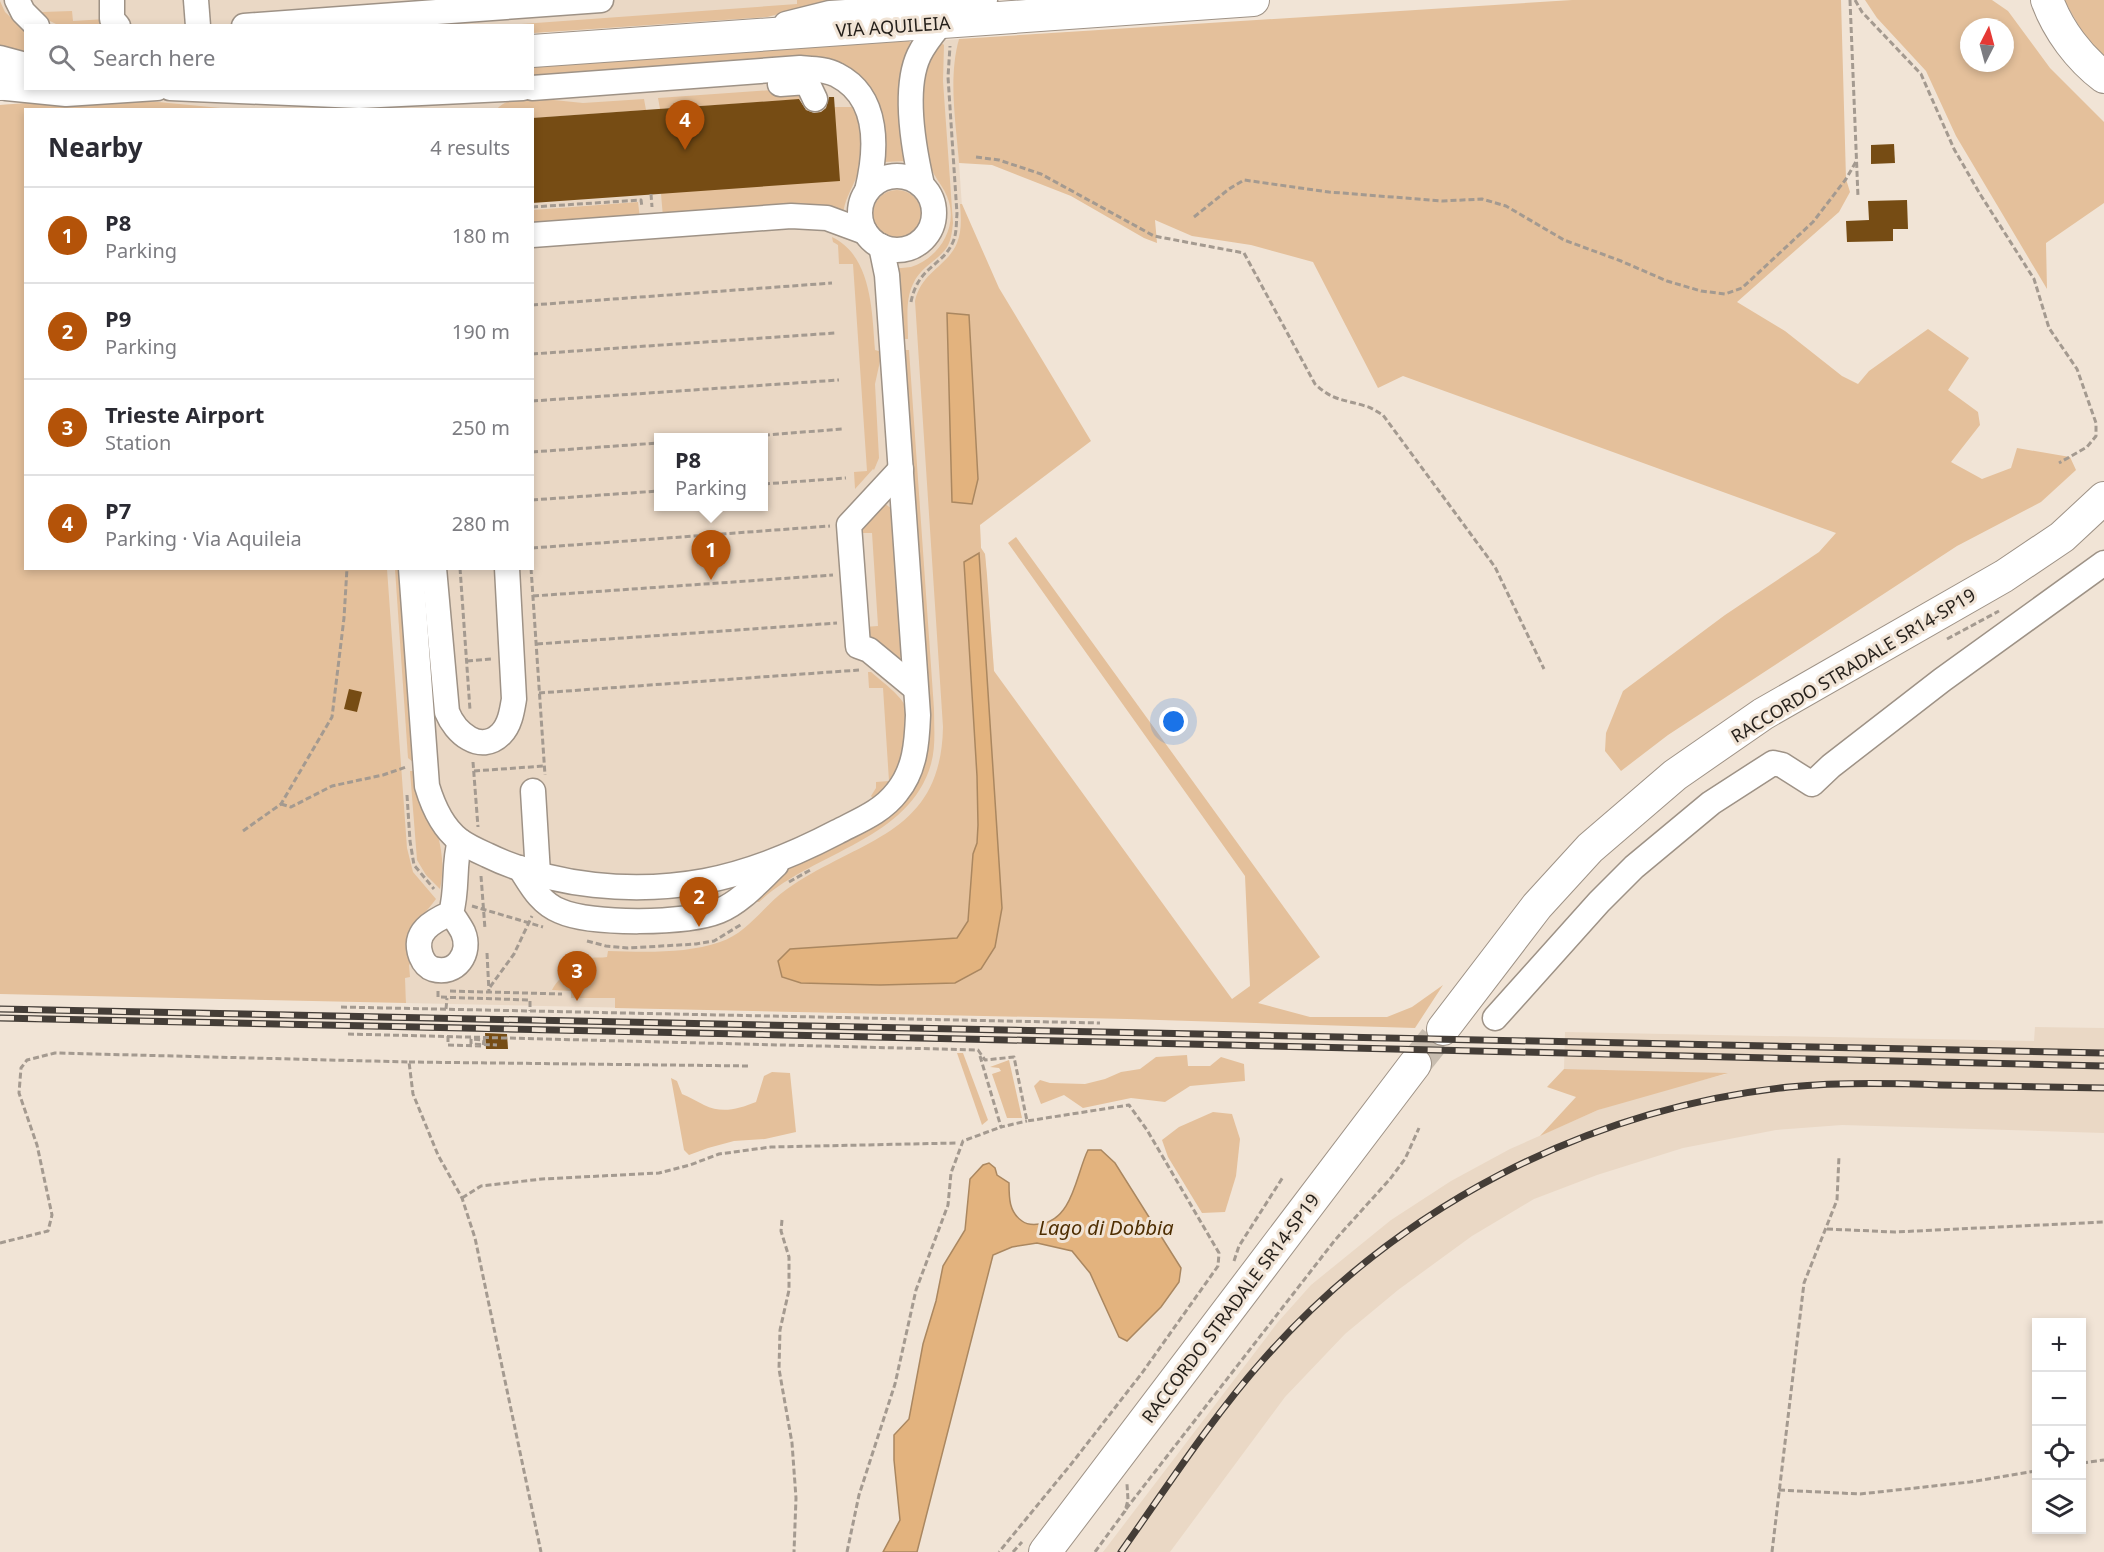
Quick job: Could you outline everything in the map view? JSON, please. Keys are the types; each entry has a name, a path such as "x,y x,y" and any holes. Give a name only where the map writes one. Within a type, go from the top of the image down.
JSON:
{"main road":[{"name":"VIA AQUILEIA","path":"534,51 1253,0"},
{"path":"2045,3 2063,32 2091,67 2104,77"},
{"path":"0,86 24,83"},
{"name":"RACCORDO STRADALE SR14-SP19","path":"1443,1029 1537,906 1559,881 1590,848 1675,775 1763,714 2004,576 2062,537 2104,498"},
{"name":"RACCORDO STRADALE SR14-SP19","path":"1046,1552 1415,1064"}],"lane":[{"path":"17,0 23,12 35,24"},
{"path":"112,0 112,19 116,24"},
{"path":"196,0 198,24"},
{"path":"263,24 446,5 601,0"},
{"path":"725,39 830,13 970,4 985,0"},
{"path":"922,185 917,163 913,120 913,74 926,43 952,21"},
{"path":"0,58 24,65"},
{"path":"411,570 427,786 439,816 449,831 469,846 529,871 609,885 661,886 725,877 782,859 869,816 896,794 908,777 914,760 918,715 901,469 887,275 873,239 860,218 861,204 867,191 873,165 874,135 870,113 861,97 849,83 835,74 819,69 800,68 441,100 426,108"},
{"path":"696,76 730,88 807,82 815,99"},
{"path":"0,86 24,89"},
{"path":"33,90 66,94 127,90"},
{"path":"226,90 359,96 509,93"},
{"path":"254,91 278,108"},
{"path":"534,235 791,216 827,218 892,249 904,249 924,238 934,217 929,194 922,185 911,178 887,177 876,182 867,191"},
{"path":"901,469 849,525 858,646 869,650 915,688"},
{"path":"1495,1018 1599,902 1634,867 1711,803 1773,763 1782,765 1812,784 1831,766 1942,680 2104,563"},
{"path":"434,570 447,712 451,723 457,730 472,741 486,741 500,735 511,715 514,699 507,570"},
{"path":"539,784 529,871 542,900 559,911 577,916 641,921 690,917 720,910 740,897 782,859"},
{"path":"461,909 455,899 456,852 469,846"}],"path":[{"path":"1850,0 1858,197"},
{"path":"1855,0 1862,12 1921,74 1954,149 2034,279 2049,328 2077,369 2096,423 2096,436 2087,447 2059,463"},
{"path":"910,304 918,280 945,254 953,243 956,233 957,214 948,77 952,21"},
{"path":"976,157 999,160 1041,174 1154,236 1244,253 1315,384 1326,394 1347,403 1366,406 1383,415 1496,567 1544,669"},
{"path":"1194,217 1244,180 1329,192 1443,201 1482,199 1506,206 1564,240 1622,261 1667,281 1701,291 1725,294 1742,288 1813,222 1846,179 1857,160"},
{"path":"651,194 652,214"},
{"path":"534,207 641,200 642,215"},
{"path":"534,305 832,283"},
{"path":"534,354 835,333"},
{"path":"534,401 839,380"},
{"path":"768,435 842,429"},
{"path":"534,452 654,443"},
{"path":"768,484 846,478"},
{"path":"534,500 654,491"},
{"path":"534,548 849,525"},
{"path":"243,831 281,804 332,717 344,618 346,570"},
{"path":"460,570 474,771 469,846 484,909 485,932"},
{"path":"531,570 544,766 539,784"},
{"path":"533,596 853,574"},
{"path":"537,644 856,622"},
{"path":"539,693 860,670"},
{"path":"474,771 544,766"},
{"path":"281,804 291,807 332,786 401,769"},
{"path":"783,886 813,869"},
{"path":"461,909 484,909 551,930"},
{"path":"584,940 606,946 628,948 696,944 714,941 729,934 749,917"},
{"path":"486,943 489,992"},
{"path":"442,991 438,991 438,997 530,1000 530,1011"},
{"path":"459,992 562,994"},
{"path":"446,1009 447,998"},
{"path":"341,1007 1100,1023"},
{"path":"348,1034 978,1050 985,1060 1014,1057 1027,1121"},
{"path":"448,1036 448,1045 483,1046 483,1040 471,1039 471,1044 479,1044 488,1045 497,1045"},
{"path":"0,1243 48,1231 52,1215 37,1145 19,1093 21,1068 27,1060 55,1053 409,1062 751,1066"},
{"path":"980,1054 1001,1127"},
{"path":"409,1062 413,1094 438,1155 462,1198 475,1238 541,1552"},
{"path":"847,1552 859,1495 895,1384 916,1290 948,1205 951,1173 963,1141 1001,1127 1027,1121 1129,1105 1147,1130 1219,1253 1218,1266 1142,1373 999,1552"},
{"path":"1125,1511 1327,1250 1390,1179 1405,1159 1419,1128"},
{"path":"462,1198 481,1186 542,1179 659,1173 719,1154 771,1147 956,1143"},
{"path":"1772,1552 1804,1283 1837,1200 1839,1156"},
{"path":"782,1220 781,1231 789,1257 789,1290 780,1330 779,1369 792,1443 796,1498 794,1552"},
{"path":"1826,1229 1895,1232 2104,1222"},
{"path":"2086,1462 2104,1460"},
{"path":"1779,1490 1860,1494 1970,1482 2032,1472"}],"shaded area":[{"path":"0,0 935,0 767,17 534,33 534,24 24,24 24,61 0,62"},
{"path":"797,0 833,0 767,17 534,33 534,24 523,24 797,4"},
{"path":"1572,0 1841,0 1846,179 1850,192 1839,212 1737,302 1785,331 1842,376 1858,384 1869,371 1928,329 1969,358 1948,390 1978,412 1980,425 1951,462 1982,479 2011,468 2017,448 2070,457 2076,470 2041,502 1957,546 1668,735 1621,771 1605,751 1606,733 1623,691 1725,615 1819,552 1836,533 1403,376 1378,388 1313,262 1251,245 1192,236 1155,220 1157,243 1144,238 1071,196 992,165 959,163 954,101 954,69 959,39"},
{"path":"1865,0 1992,0 2008,11 2013,18 1960,18 1960,72 2014,72 2014,19 2050,68 2104,122 2104,203 2046,243 2047,289 1956,136 1926,71 1877,18"},
{"path":"2064,0 2104,0 2104,59 2092,49"},
{"path":"0,1 5,12 24,30 24,53 0,46"},
{"path":"31,2 42,12 72,11 73,21 106,19 106,24 56,24 36,14"},
{"path":"959,39 954,88 969,311 981,548 985,554 994,671 1103,1018 406,1003 378,570 534,570 534,108 30,108 0,105 106,97 534,90 534,88 909,41 911,43"},
{"path":"909,41 911,43 905,61 907,161 884,162 849,71 534,77 534,66"},
{"path":"941,42 944,45 943,81 953,223 947,247 916,278 910,290 907,318 908,339 902,339 893,268 911,267 929,257 943,242 950,223 951,213 947,196 929,163 924,124 925,65 931,52"},
{"path":"786,89 800,92 804,99 660,109 658,98"},
{"path":"106,97 221,108 24,108 24,570 387,570 407,848 413,872 436,899 409,936 407,944 411,963 409,965 410,977 405,978 406,1003 0,994 0,105"},
{"path":"534,98 583,103 644,99 646,110 534,118 534,108 498,108 509,101"},
{"path":"835,107 853,107 857,114 862,131 860,168 846,200 843,216 534,229 534,210 638,202 640,219 663,217 661,194"},
{"path":"897,190 914,197 921,214 914,231 897,238 880,231 873,214 880,197"},
{"path":"960,204 962,204 999,288 1091,441 980,525 981,548 985,554 994,671 1232,999 1250,986 1245,876 1008,543 1016,537 1320,957 1258,1003 1310,1017 1387,1017 1412,1007 1443,985 1415,1028 615,1008 615,998 571,998 571,991 552,990 559,980 575,966 591,958 607,957 608,951 650,952 693,949 730,938 787,889 892,830 912,813 928,791 939,763 943,727 915,301 923,283 953,251 957,243 960,229","holes":["947,313 969,316 978,479 972,504 952,502","964,563 1002,908 995,947 955,983 880,985 801,983 778,961 790,949 957,938 968,921 973,854 977,843 978,825"]},
{"path":"832,237 855,257 862,271 871,303 875,350 882,352 875,384 879,458 874,470 855,489 854,472 867,471 853,264 839,264 838,245 833,242"},
{"path":"903,350 909,350 934,709 933,757 919,790 902,811 881,828 805,870 759,902 747,901 780,873 826,850 921,772 926,757 928,731"},
{"path":"884,503 892,509 902,656 898,660 872,639 864,627 878,626 872,533 858,533 860,525"},
{"path":"395,570 400,570 413,762 408,758"},
{"path":"868,672 871,672 902,700 907,715 905,750 900,767 890,783 874,800 871,796 876,788 876,782 889,781 883,688 869,688"},
{"path":"410,771 415,771 440,844 442,874 440,889 426,875 417,860"},
{"path":"2035,1027 2104,1028 2104,1133 1842,1125 1776,1130 1683,1148 1597,1175 1534,1199 1472,1236 1398,1290 1345,1334 1285,1397 1170,1552 1103,1552 1278,1322 1311,1285 1391,1220 1451,1181 1510,1149 1598,1110 1640,1096 1726,1074 1564,1069 1565,1032 2034,1041"},
{"path":"957,1053 963,1053 988,1120 982,1125"},
{"path":"1187,1055 1188,1066 1210,1066 1221,1057 1244,1064 1245,1081 1190,1086 1165,1102 1131,1098 1083,1108 1064,1095 1041,1104 1034,1086 1040,1080 1050,1083 1085,1084 1121,1072 1140,1069 1156,1057"},
{"path":"1009,1060 1022,1118 1007,1118 992,1074 1001,1071 999,1068 990,1067"},
{"path":"1564,1069 1728,1073 1598,1110 1540,1136 1576,1097 1547,1087"},
{"path":"772,1072 790,1073 796,1132 765,1139 734,1141 689,1155 684,1150 671,1078 677,1081 682,1094 711,1108 730,1110 756,1102 764,1076"},
{"path":"1213,1112 1232,1114 1240,1139 1236,1176 1225,1212 1202,1213 1168,1157 1162,1140 1179,1127"}],"water":[{"path":"947,313 969,315 978,479 972,504 952,502"},
{"path":"979,553 1002,908 995,947 981,969 955,983 880,985 801,983 782,977 778,961 790,949 957,938 968,921 973,854 977,843 978,825 964,562"},
{"name":"Lago di Dobbia","path":"1088,1150 1101,1150 1115,1163 1181,1268 1179,1282 1161,1307 1127,1341 1119,1337 1090,1273 1072,1251 1037,1243 1012,1247 993,1255 917,1552 883,1552 900,1520 894,1435 909,1419 923,1344 936,1301 943,1266 965,1230 970,1179 983,1165 989,1163 995,1168 997,1175 1009,1183 1009,1194 1014,1213 1028,1224 1040,1224 1051,1221 1067,1205"}],"building":[{"path":"829,97 834,97 840,181 534,203 534,118 799,99 806,110 814,113 826,108"},
{"path":"1894,144 1895,163 1871,164 1871,145"},
{"path":"1907,200 1908,229 1893,229 1893,241 1847,242 1846,221 1869,220 1868,201"},
{"path":"349,689 362,692 357,712 344,709"},
{"path":"485,1033 507,1034 508,1049 486,1049"}],"tunnel":[{"path":"1415,1064 1443,1029"}],"railway":[{"path":"0,1009 2104,1053"},
{"path":"0,1018 2104,1066"},
{"path":"1121,1552 1225,1406 1263,1360 1316,1305 1374,1256 1435,1212 1500,1174 1569,1143 1640,1117 1714,1099 1789,1087 1865,1083 2104,1088"}],"place":[{"name":"P7","path":"685,150"},
{"name":"P8","path":"711,580"},
{"name":"P9","path":"699,927"},
{"name":"Trieste Airport","path":"577,1001"}]}
